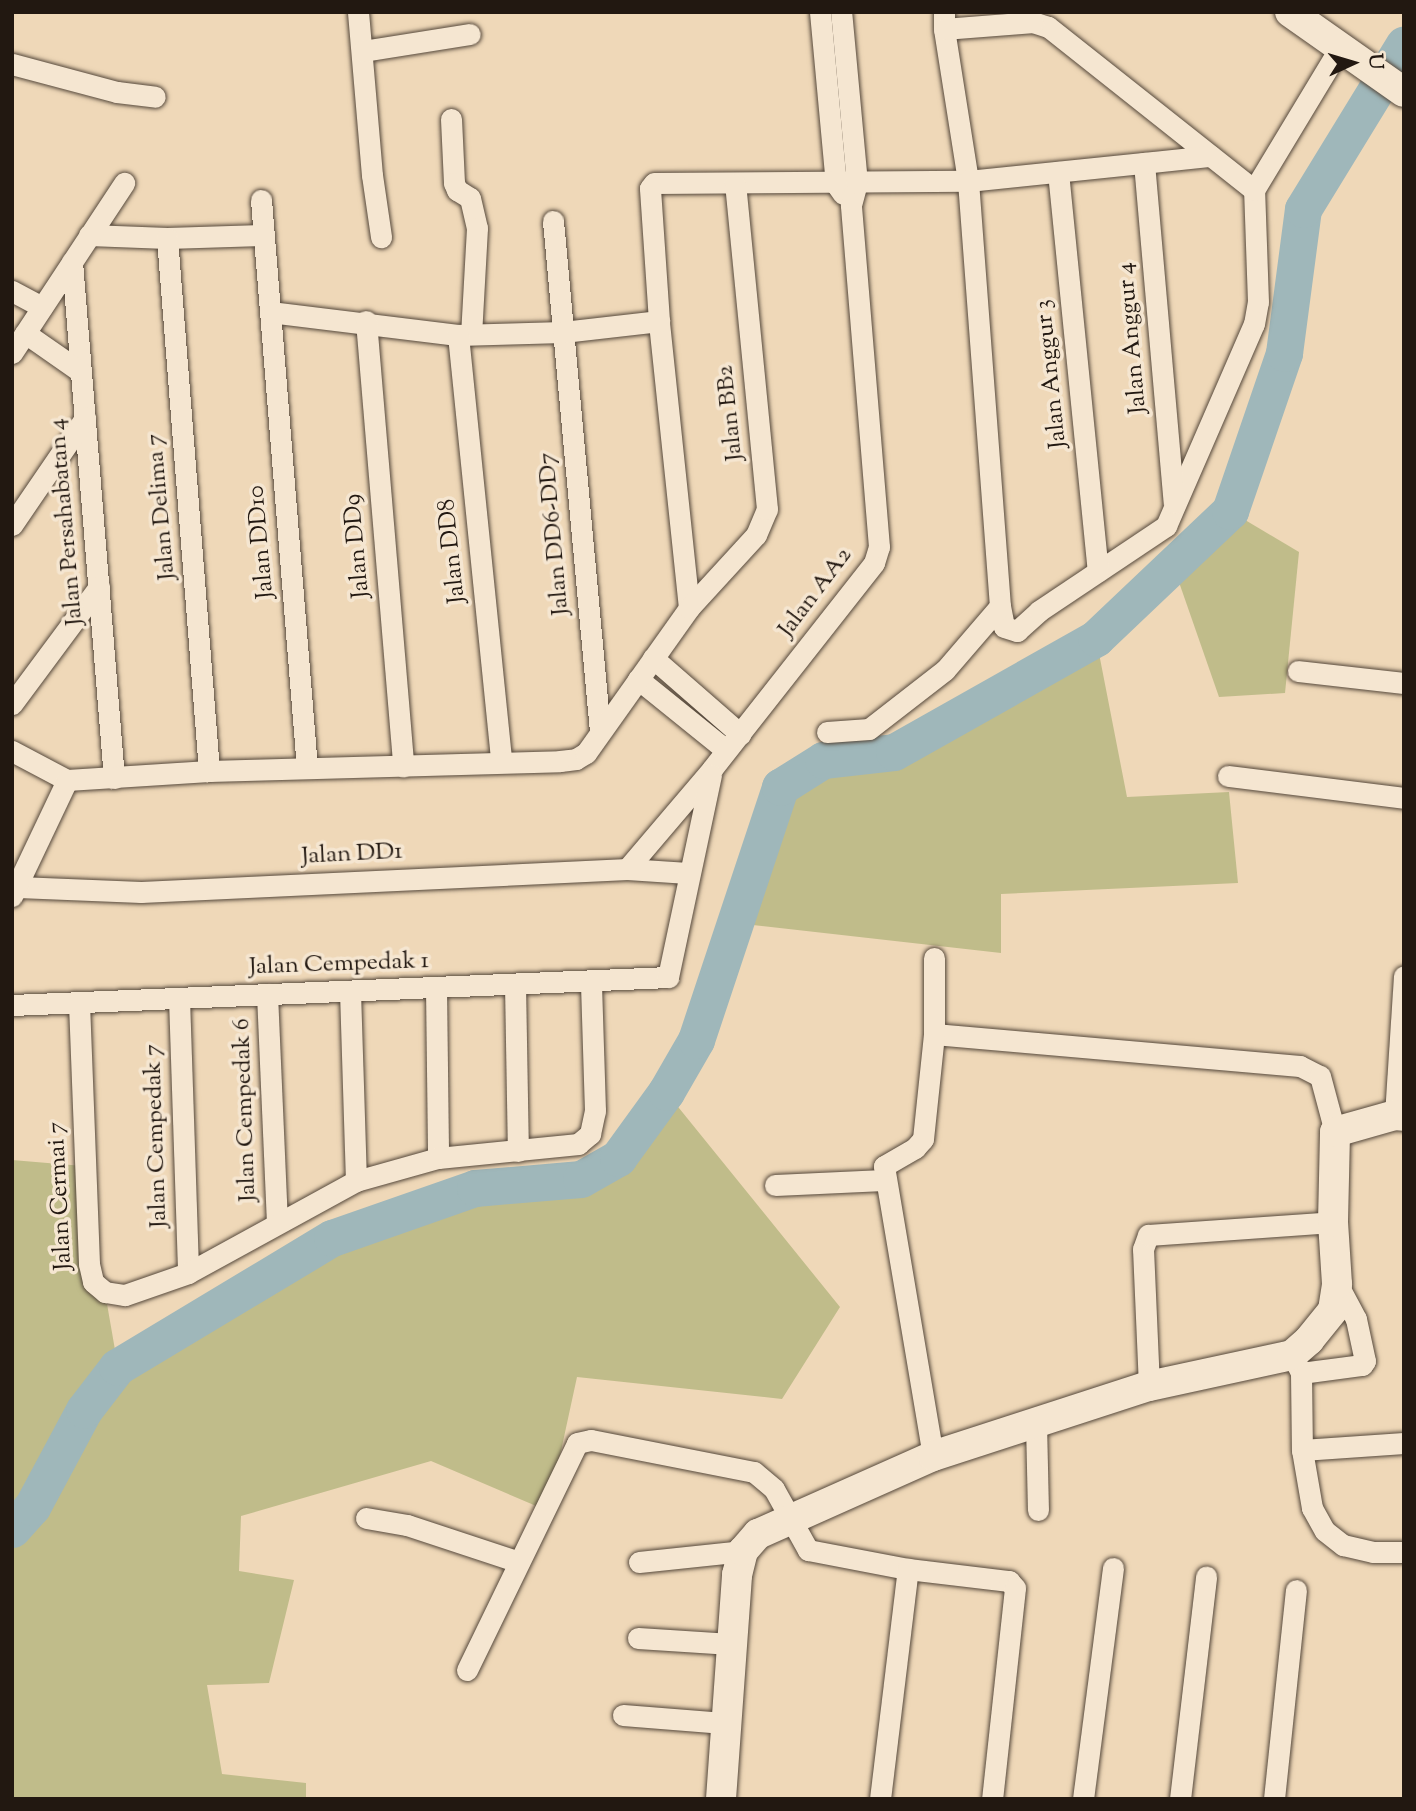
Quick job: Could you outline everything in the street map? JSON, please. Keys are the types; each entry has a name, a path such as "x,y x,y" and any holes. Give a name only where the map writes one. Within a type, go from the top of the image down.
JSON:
{"street":[{"path":"358,12 372,176 381,237"},
{"path":"820,12 846,183"},
{"path":"841,12 846,183"},
{"path":"1290,12 1339,49 1404,92"},
{"path":"1254,190 1048,27 1034,22 944,21 968,181 1000,606 1004,627 1017,631 1039,611 1166,526 1254,324 1258,302 1254,190 1339,49"},
{"path":"363,51 470,34"},
{"path":"12,64 117,92 155,97"},
{"name":"Jalan DD8","path":"451,119 454,183 457,190 470,198 477,228 464,334 500,762"},
{"path":"688,608 659,320 650,188 659,181 735,185 968,181 1211,156"},
{"name":"Jalan Anggur 4","path":"1144,163 1175,508"},
{"name":"Jalan Anggur 3","path":"1058,172 1097,571"},
{"path":"12,353 124,183"},
{"name":"Jalan AA2","path":"627,869 712,769 874,563 879,547 846,183"},
{"name":"Jalan BB2","path":"67,780 209,771 576,759 586,753 688,608 756,535 767,509 735,185"},
{"name":"Jalan DD10","path":"261,200 307,768"},
{"name":"Jalan DD6-DD7","path":"554,220 600,732"},
{"path":"89,235 167,238 262,235"},
{"name":"Jalan Delima 7","path":"167,238 209,771"},
{"name":"Jalan Persahabatan 4","path":"72,262 114,778"},
{"path":"12,291 42,307"},
{"path":"270,312 464,334 563,332 659,320"},
{"name":"Jalan DD9","path":"366,321 403,766"},
{"path":"25,333 81,372"},
{"path":"12,525 85,418"},
{"path":"12,704 99,587"},
{"path":"827,732 869,729 944,670 1000,606"},
{"path":"653,658 733,742"},
{"path":"1298,671 1404,683"},
{"path":"638,679 733,742"},
{"path":"12,751 67,780 14,889"},
{"path":"688,873 712,769"},
{"path":"1228,776 1404,798"},
{"name":"Jalan DD1","path":"14,889 141,892 627,869 688,873"},
{"name":"Jalan Cempedak 1","path":"12,1005 667,977 688,873"},
{"path":"933,1456 884,1180 884,1166 887,1161 915,1148 923,1139 934,1034 934,958"},
{"path":"1335,1132 1399,1116 1404,976"},
{"path":"188,1273 356,1181 438,1158 578,1144 590,1134 595,1111 591,981"},
{"path":"515,984 519,1151"},
{"path":"436,987 438,1158"},
{"path":"350,991 356,1181"},
{"name":"Jalan Cempedak 6","path":"267,995 277,1223"},
{"name":"Jalan Cempedak 7","path":"179,998 188,1273"},
{"name":"Jalan Cermai 7","path":"79,1003 89,1264 93,1282 105,1292 125,1295 188,1273"},
{"path":"934,1034 1300,1066 1320,1076 1335,1132 1333,1222 1337,1284 1333,1310 1309,1340 1296,1364 1302,1450 1312,1508 1325,1531 1343,1545 1373,1552 1404,1552"},
{"path":"775,1185 884,1180"},
{"path":"1149,1386 1143,1249 1148,1235 1333,1222"},
{"path":"721,1799 731,1644 743,1551 758,1534 933,1456 1149,1386 1296,1364 1362,1365 1364,1362 1356,1319 1337,1284"},
{"path":"1036,1423 1038,1510"},
{"path":"467,1670 577,1443 591,1440 754,1472 774,1489 808,1550 908,1569 1009,1581 1014,1588 992,1799"},
{"path":"1302,1450 1404,1443"},
{"path":"366,1518 407,1525 519,1562"},
{"path":"639,1562 743,1551"},
{"path":"1083,1799 1113,1568"},
{"path":"880,1799 908,1569"},
{"path":"1180,1799 1206,1577"},
{"path":"1274,1799 1296,1590"},
{"path":"638,1638 731,1644"},
{"path":"624,1715 724,1723"}],"shaded area":[{"path":"1230,511 1299,552 1285,693 1219,697 1173,565"},
{"path":"1096,638 1127,797 1229,792 1238,883 1001,894 1001,953 735,923 780,787 823,760 894,752"},
{"path":"666,1092 840,1307 782,1399 577,1377 548,1511 431,1461 241,1516 239,1571 294,1580 269,1683 207,1685 222,1774 306,1783 306,1799 12,1799 12,1160 83,1166 118,1367 332,1238 475,1188 581,1179 618,1158"}],"waterway":[{"path":"12,1529 32,1507 84,1410 117,1367 332,1238 475,1188 581,1179 618,1158 666,1092 696,1040 780,787 823,760 894,752 1096,638 1230,511 1284,353 1303,209 1404,44"}]}
